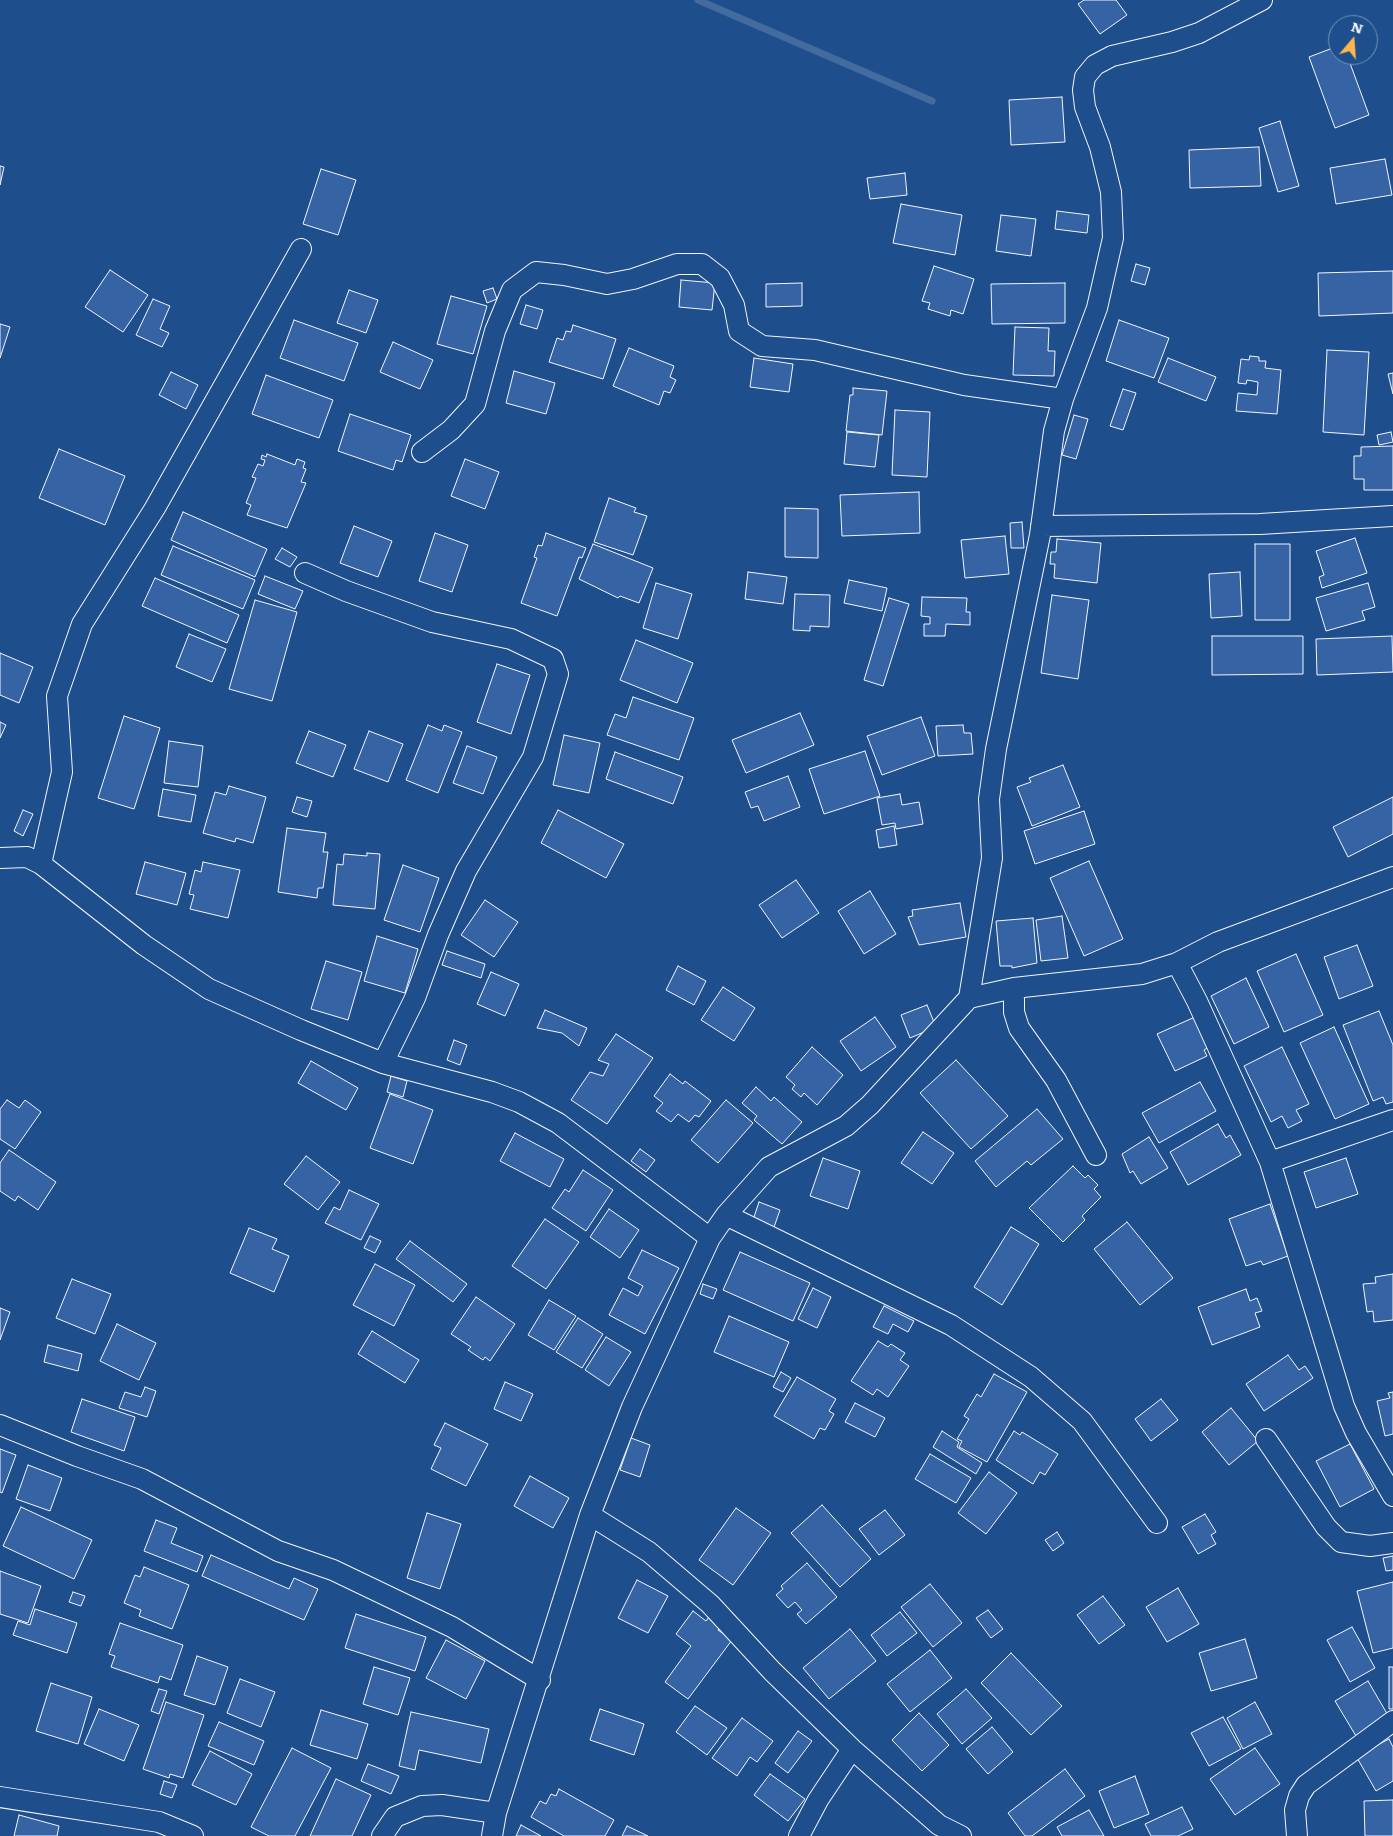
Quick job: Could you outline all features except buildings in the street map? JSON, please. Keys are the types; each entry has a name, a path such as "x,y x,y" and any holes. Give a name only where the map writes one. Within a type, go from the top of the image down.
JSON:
{"street":[{"path":"970,998 992,858 989,799 996,749 1041,526 1054,431 1063,400 1097,308 1114,238 1111,192 1100,147 1085,107 1082,90 1085,77 1095,65 1112,56 1172,42 1198,33 1262,0"},
{"path":"41,864 62,772 57,696 82,624 155,508 301,249"},
{"path":"422,452 451,430 475,404 495,330 512,290 536,272 564,275 606,284 633,279 677,264 702,264 720,278 734,305 739,331 762,346 815,350 964,385 1063,400"},
{"path":"1041,526 1260,524 1393,516"},
{"path":"306,573 346,591 432,622 511,639 553,659 558,674 533,757 466,871 438,935 415,998 383,1062"},
{"path":"0,858 11,856 26,857 41,864 144,945 209,989 301,1030 383,1062 492,1092 519,1102 558,1123 710,1238"},
{"path":"492,1836 496,1813 540,1680 590,1515 632,1407 710,1238 726,1215 769,1167 846,1126 870,1105 970,998 1014,988 1142,974 1177,964 1218,942 1393,877"},
{"path":"1177,964 1197,1001 1270,1162 1344,1406 1356,1433 1393,1496"},
{"path":"1014,988 1014,1012 1019,1028 1056,1080 1096,1156"},
{"path":"1270,1162 1393,1120"},
{"path":"726,1215 951,1324 1031,1377 1082,1421 1157,1524"},
{"path":"0,1425 77,1456 142,1479 278,1551 333,1570 452,1627 540,1680"},
{"path":"1266,1439 1326,1527 1341,1542 1370,1546 1393,1543"},
{"path":"590,1515 649,1552 710,1604 772,1670 852,1749 939,1825 961,1836"},
{"path":"1297,1836 1295,1810 1299,1796 1306,1785 1393,1721"},
{"path":"799,1836 818,1800 852,1749"},
{"path":"0,1797 159,1822 193,1836"},
{"path":"382,1836 395,1817 422,1806 442,1805 496,1813"}],"waterway":[{"path":"698,0 932,101"}]}
